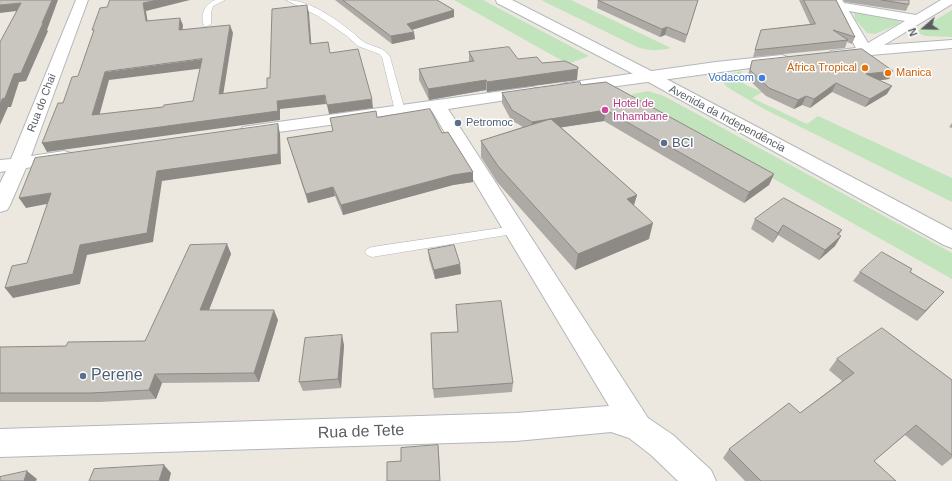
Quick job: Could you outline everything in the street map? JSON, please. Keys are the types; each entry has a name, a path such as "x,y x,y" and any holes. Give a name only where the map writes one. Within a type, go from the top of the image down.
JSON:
{"street":[{"name":"Rua do Chai","path":"0,205 19,163 82,0"},
{"name":"Avenida da Independência","path":"502,0 649,76 952,240"},
{"name":"Avenida da Independência","path":"521,0 667,74 952,224"},
{"path":"865,51 950,0"},
{"path":"838,3 918,19"},
{"path":"838,3 865,51"},
{"path":"818,56 952,44"},
{"path":"237,133 649,76 795,58"},
{"path":"437,105 638,428"},
{"path":"0,166 81,155"},
{"name":"Rua de Tete","path":"0,443 516,427 611,419 638,428 662,445 700,481"}],"lane":[{"path":"207,24 207,13 210,5 221,0"},
{"path":"290,0 322,14 350,34 361,44 382,52 386,57 400,111"},
{"path":"372,252 514,230"}],"green space":[{"path":"454,0 483,0 589,56 568,64"},
{"path":"541,0 571,0 671,48 654,50 637,47"},
{"path":"952,10 952,37 925,36 916,32"},
{"path":"858,12 894,18 901,23 875,34 867,33 855,19 854,13"},
{"path":"742,71 740,80 746,85 763,92 752,98 807,124 818,116 952,178 952,202 764,109 727,87 722,81 725,75"},
{"path":"648,91 664,96 952,253 952,279 630,98 633,94"}],"building":[{"path":"0,0 52,0 21,73 14,74 5,98 2,99 0,104 0,42 21,3 0,5"},
{"path":"110,0 157,0 143,3 146,21 180,18 179,30 230,25 219,94 267,88 267,78 270,78 272,9 307,5 310,44 328,42 330,53 358,49 372,99 327,105 325,95 277,101 278,111 42,143 58,103 63,103 72,77 78,76 100,8 107,7","holes":["202,59 193,101 164,105 163,107 92,115 105,72"]},
{"path":"343,0 437,0 454,10 407,24 414,32 391,36"},
{"path":"598,0 698,0 687,35 667,27 662,29"},
{"path":"804,0 836,0 855,37 833,30 848,40 755,50 761,30 815,24"},
{"path":"882,0 909,0 909,4"},
{"path":"509,47 518,59 537,57 542,63 565,61 578,67 578,69 487,82 486,80 428,89 419,69 474,61 469,52"},
{"path":"862,49 893,71 866,74 892,86 870,99 836,83 814,99 806,96 798,100 769,88 750,70 752,61"},
{"path":"580,82 581,85 606,82 774,174 749,192 606,110 532,122 512,110 502,93"},
{"path":"430,109 442,133 448,132 473,172 453,175 341,205 333,187 306,194 287,138 333,131 330,118 376,111 377,117"},
{"path":"551,119 637,195 627,199 653,223 578,254 498,166 481,141"},
{"path":"278,124 278,154 157,171 147,233 80,245 73,274 5,288 12,266 27,263 51,193 19,198 35,158"},
{"path":"784,198 842,230 837,234 841,236 825,250 783,225 778,233 755,219"},
{"path":"227,244 200,310 274,310 254,373 155,374 149,390 91,393 0,393 0,347 66,346 68,342 145,341 190,245"},
{"path":"454,245 460,264 434,270 428,250"},
{"path":"882,252 912,269 910,272 944,292 925,311 860,272"},
{"path":"501,301 513,383 433,389 431,333 458,332 456,305"},
{"path":"882,328 952,380 952,455 916,425 874,461 896,481 761,481 729,449 789,403 800,413 854,373 837,359"},
{"path":"342,335 338,379 299,382 305,338"},
{"path":"438,445 440,481 387,481 387,462 401,461 401,448"},
{"path":"164,465 159,481 89,481 94,469"},
{"path":"27,471 24,481 0,481 0,477"}],"place":[{"name":"África Tropical","path":"865,68"},
{"name":"Manica","path":"888,73"},
{"name":"Vodacom","path":"762,78"},
{"name":"Hotel de Inhambane","path":"605,110"},
{"name":"Petromoc","path":"458,123"},
{"name":"BCI","path":"664,143"},
{"name":"Perene","path":"83,376"}]}
